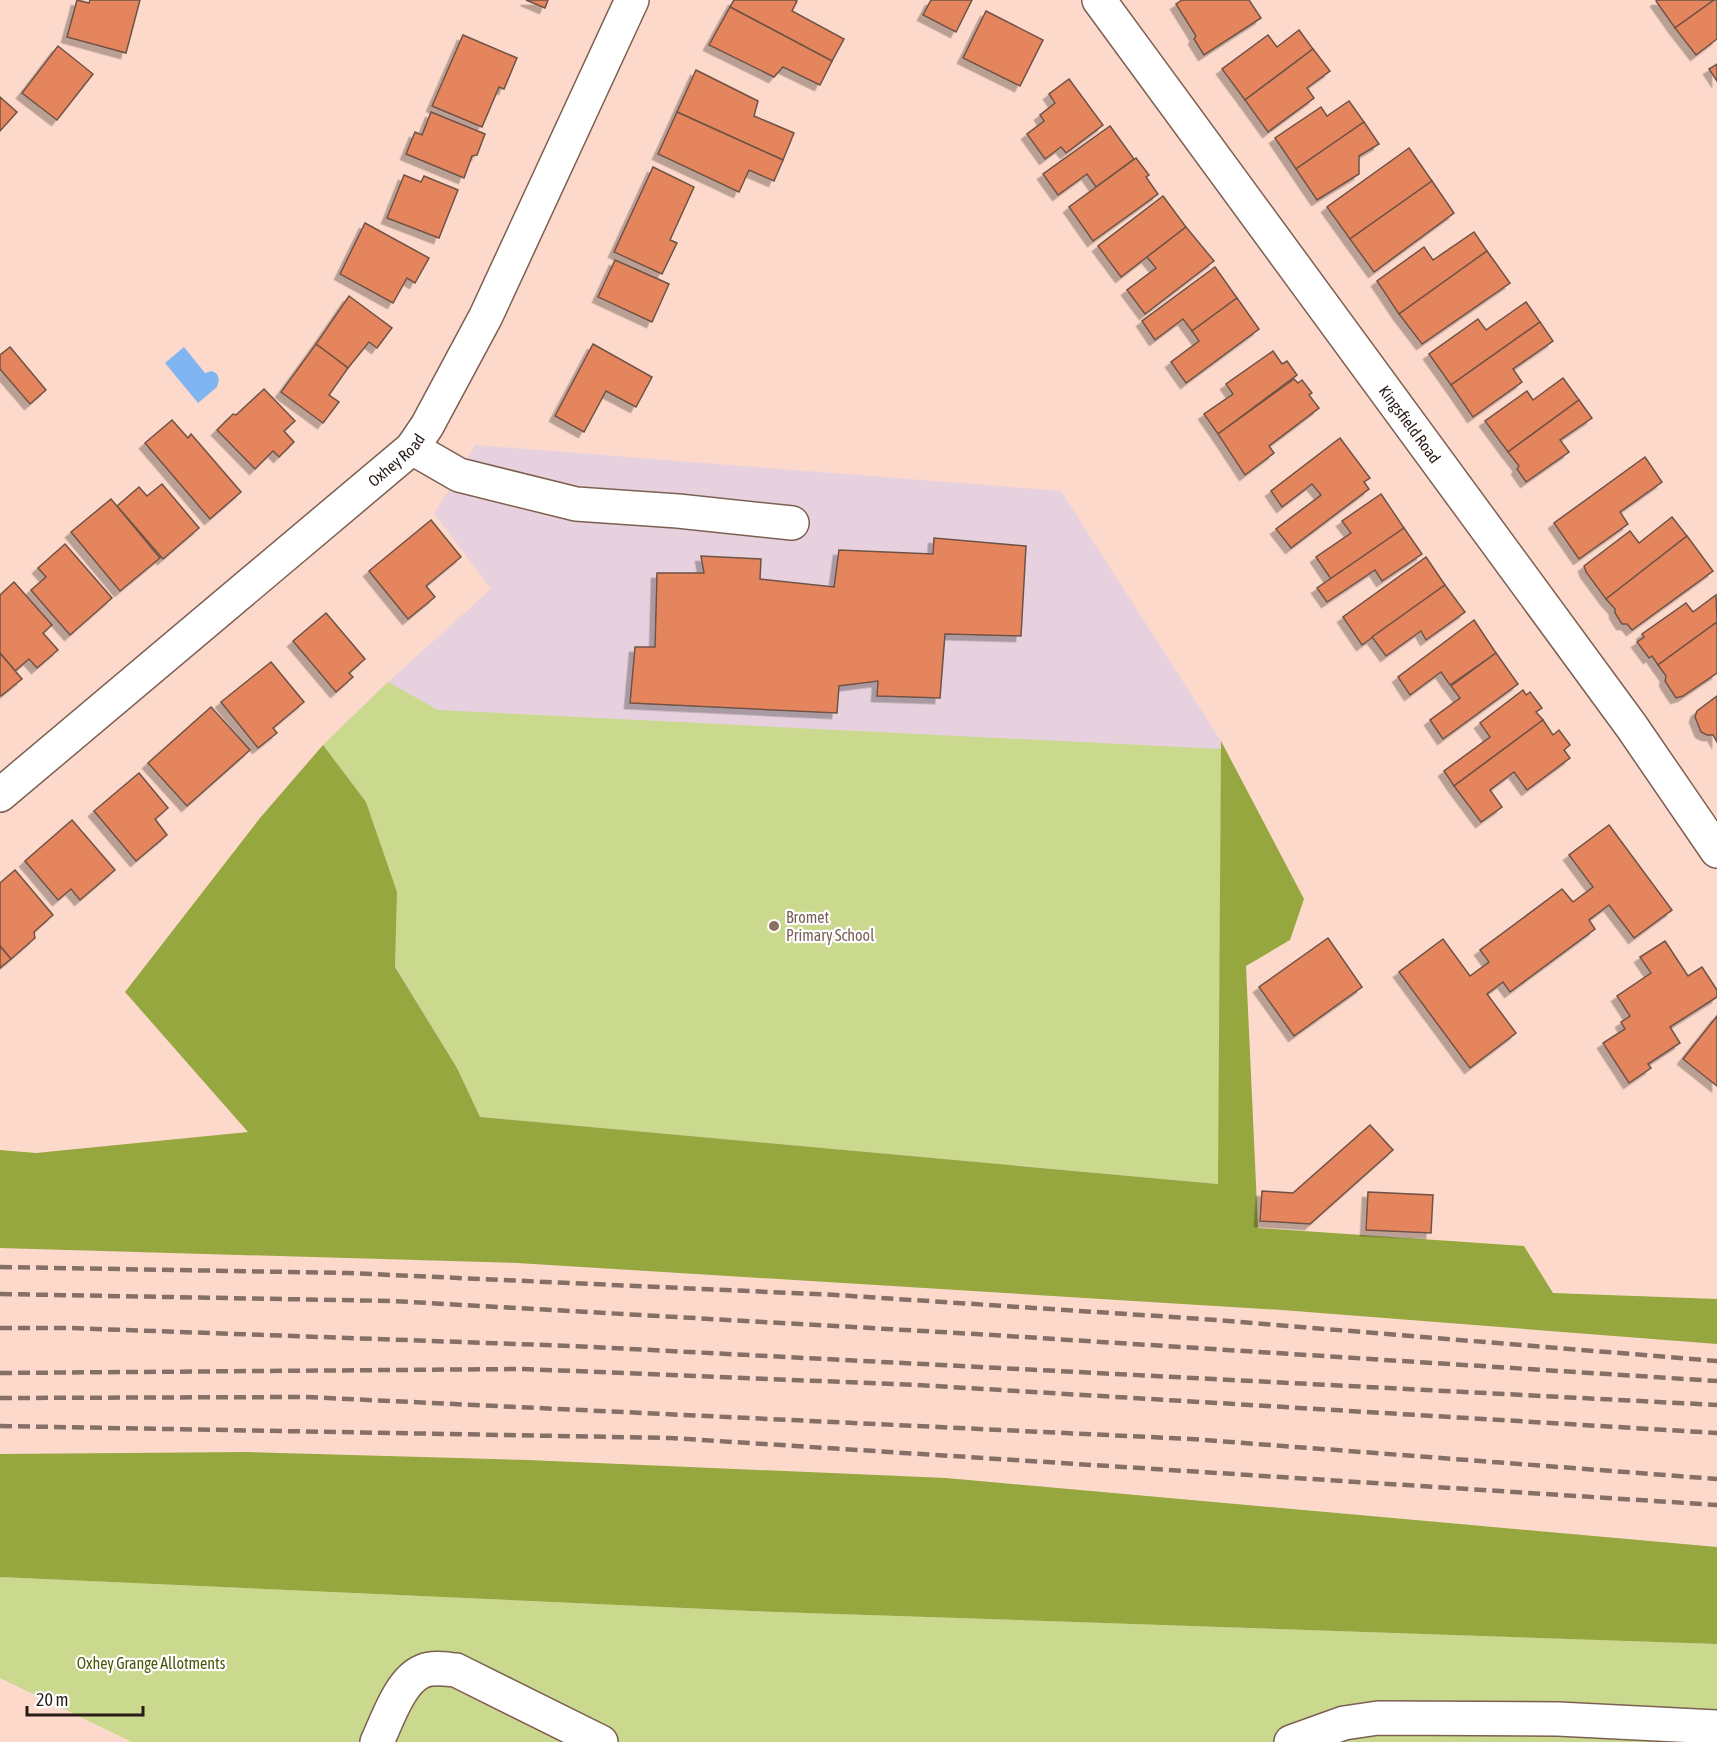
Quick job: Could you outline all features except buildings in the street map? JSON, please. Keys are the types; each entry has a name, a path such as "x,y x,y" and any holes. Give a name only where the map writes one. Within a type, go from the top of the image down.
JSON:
{"street":[{"name":"Oxhey Road","path":"0,795 412,448 428,426 486,316 632,0"},
{"name":"Kingsfield Road","path":"1099,0 1618,708 1717,851"},
{"path":"412,448 459,475 576,504 678,511 792,523"},
{"path":"377,1742 404,1688 413,1677 424,1670 440,1668 456,1670 601,1742"},
{"path":"1291,1742 1344,1723 1378,1718 1558,1719 1717,1727"}],"shaded area":[{"name":"Bromet Primary School","path":"475,445 1061,491 1221,741 1219,1184 334,1104 323,745 388,682 491,589 434,513"}],"green space":[{"name":"Bromet Primary School","path":"388,682 438,710 1221,749 1219,1184 480,1117 457,1068 395,966 397,892 366,802 323,745"},
{"path":"1221,741 1304,899 1290,940 1246,966 1258,1228 1524,1246 1553,1293 1717,1299 1717,1344 1282,1310 517,1263 0,1248 0,1150 36,1153 248,1132 125,992 260,818 323,745 366,802 397,892 395,967 457,1068 480,1117 1218,1184"},
{"path":"246,1452 528,1460 946,1478 1717,1547 1717,1644 751,1611 0,1577 0,1454"},
{"name":"Oxhey Grange Allotments","path":"0,1577 751,1611 1717,1644 1717,1742 132,1742 0,1678"}],"water":[{"path":"184,347 205,373 212,371 217,374 219,380 217,387 198,403 165,363"}],"railway":[{"path":"0,1267 348,1273 836,1295 1203,1319 1717,1361"},
{"path":"0,1294 393,1301 976,1334 1717,1381"},
{"path":"0,1328 69,1328 573,1346 1717,1405"},
{"path":"0,1373 524,1369 917,1385 1717,1433"},
{"path":"0,1398 306,1397 1191,1439 1717,1479"},
{"path":"0,1426 671,1438 1717,1505"}],"place":[{"name":"Bromet Primary School","path":"774,926"}]}
